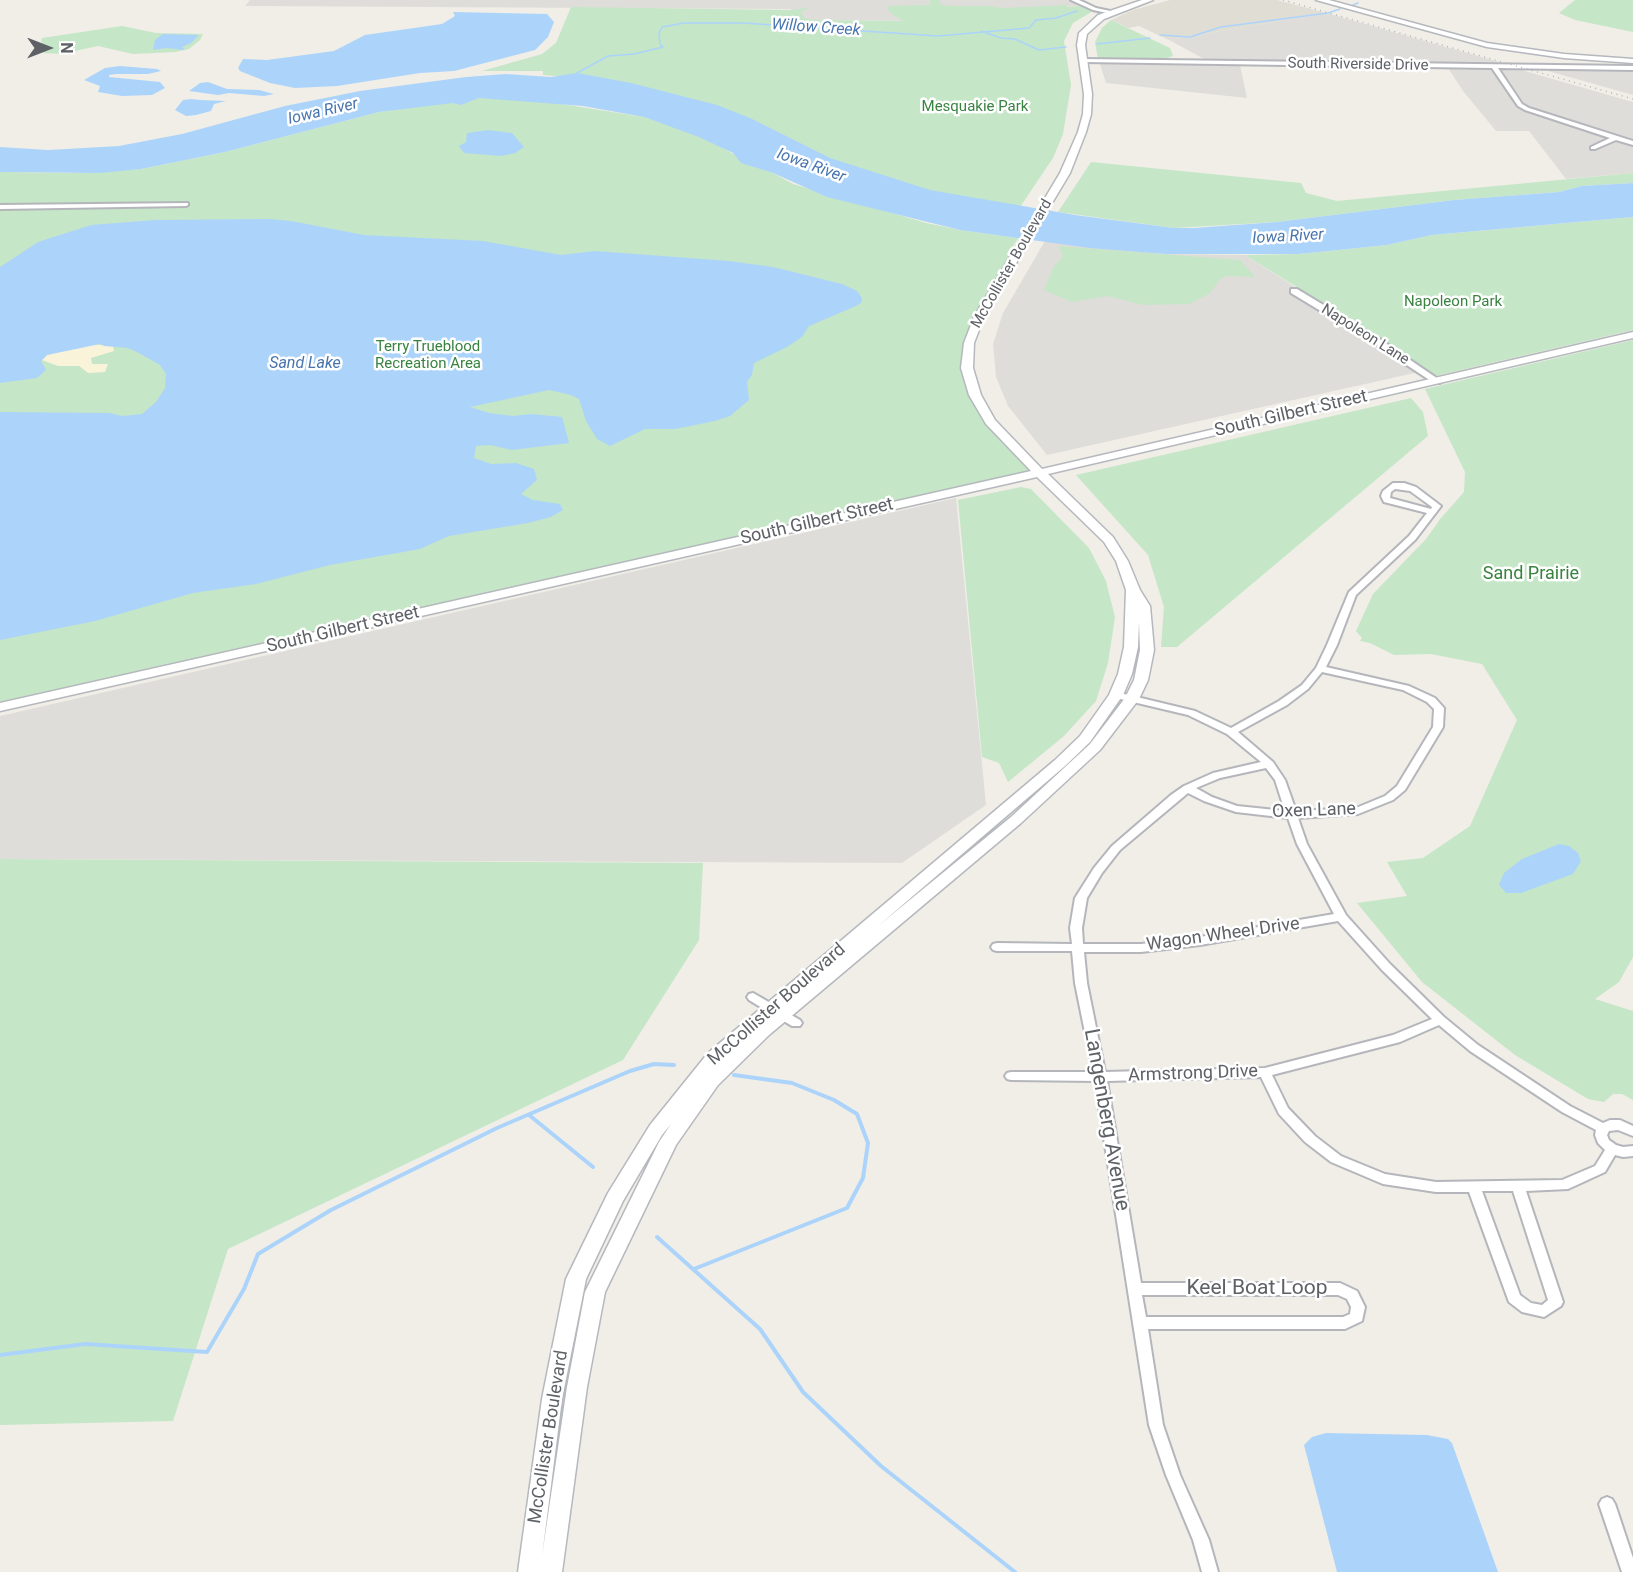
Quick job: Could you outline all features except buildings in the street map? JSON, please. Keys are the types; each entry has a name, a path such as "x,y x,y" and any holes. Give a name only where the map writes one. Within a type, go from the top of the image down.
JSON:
{"main road":[{"name":"McCollister Boulevard","path":"550,1572 577,1387 595,1292 668,1142 712,1080 1060,764 1124,697 1125,674 1131,647 1133,590 1122,561 1108,540 990,422 975,395 967,368 973,330 1049,202 1082,132 1087,114 1088,94 1081,45 1083,33 1094,22 1112,12 1149,0"},
{"path":"1320,0 1453,37 1540,53 1633,61"},
{"name":"South Gilbert Street","path":"0,707 1039,473 1633,335"},
{"name":"McCollister Boulevard","path":"529,1572 552,1399 576,1279 615,1198 656,1130 714,1057 783,1015"}],"street":[{"path":"1074,0 1087,6 1112,12"},
{"path":"1540,53 1544,68"},
{"name":"South Riverside Drive","path":"1084,61 1633,68"},
{"path":"1494,67 1520,105 1527,110 1633,143"},
{"path":"1593,148 1614,138"},
{"path":"0,207 186,204"},
{"name":"Napoleon Lane","path":"1294,291 1375,339 1437,381"},
{"path":"1232,732 1283,703 1305,687 1320,669 1352,594 1412,538 1433,512 1437,506 1413,489 1393,486 1387,491 1385,496 1387,500 1433,512"},
{"name":"Oxen Lane","path":"1188,788 1208,799 1236,809 1292,815 1358,811 1389,798 1401,788 1438,727 1439,708 1419,693 1320,669"},
{"path":"1124,697 1191,713 1232,732 1269,764 1280,780 1312,866 1341,917 1386,967 1440,1020 1474,1048 1557,1103 1603,1128"},
{"name":"Langenberg Avenue","path":"1210,1572 1201,1540 1173,1475 1156,1425 1100,1077 1081,983 1076,928 1081,898 1116,848 1188,788 1217,776 1269,764"},
{"name":"Wagon Wheel Drive","path":"997,946 1141,948 1200,941 1341,917"},
{"path":"753,997 783,1015"},
{"name":"Armstrong Drive","path":"1011,1076 1100,1077 1265,1072 1396,1039 1440,1020"},
{"path":"1265,1072 1283,1111 1310,1139 1336,1159 1383,1179 1436,1187 1563,1185 1600,1169 1612,1149"},
{"path":"1632,1128 1610,1125 1603,1128 1600,1135 1604,1143 1612,1149 1623,1152 1633,1151"},
{"path":"1474,1187 1514,1298 1527,1308 1544,1311 1556,1302 1518,1186"},
{"name":"Keel Boat Loop","path":"1135,1289 1340,1289 1352,1294 1358,1307 1357,1317 1344,1323 1140,1323"},
{"path":"1607,1504 1630,1572"}],"shaded area":[{"path":"250,0 1070,0 1082,6 998,9 997,7 945,7 946,21 791,20 791,9 245,6"},
{"path":"1170,0 1277,0 1326,13 1169,40 1139,26 1129,28 1111,20 1133,10"},
{"path":"1326,13 1506,64 1206,60 1169,40"},
{"path":"1100,64 1240,65 1247,98 1106,83"},
{"path":"1448,68 1521,70 1633,102 1633,173 1566,179 1529,131 1496,131 1463,91"},
{"path":"1541,69 1633,70 1633,95"},
{"path":"1045,241 1166,254 1245,255 1295,287 1288,290 1419,372 1047,455 1008,406 996,377 993,344 1003,313"},
{"path":"956,498 986,805 902,863 0,859 0,716"}],"green space":[{"name":"Mesquakie Park","path":"930,0 940,0 940,4 948,6 1002,8 1068,5 1066,7 1082,6 1093,11 1073,23 1064,41 1071,85 1063,134 1053,158 1018,210 927,192 583,78 543,75 543,71 482,71 542,54 556,43 571,7 792,10 809,8 801,12 804,18 903,21 887,8 889,6 930,5"},
{"path":"1575,0 1633,0 1633,32 1575,20 1559,13"},
{"path":"1111,20 1170,48 1173,56 1164,59 1098,59 1095,42 1102,28"},
{"path":"122,26 156,33 203,34 200,40 189,49 175,52 133,54 98,46 61,54 43,53 46,47 41,42 42,38"},
{"name":"Terry Trueblood Recreation Area","path":"479,98 536,100 644,117 706,138 755,167 773,173 793,184 926,223 1018,238 1012,248 1020,250 993,295 967,355 982,409 1039,473 0,707 0,172 70,173 141,169 225,152 379,112"},
{"path":"1091,162 1301,183 1306,193 1337,201 1633,173 1633,183 1582,186 1559,192 1454,200 1277,222 1174,228 1058,212"},
{"name":"Napoleon Park","path":"1633,217 1633,330 1435,376 1245,255 1299,254 1387,245 1432,235"},
{"path":"1058,246 1240,260 1255,277 1221,278 1210,293 1189,304 1143,305 1108,296 1072,302 1044,290 1053,268 1063,256"},
{"name":"Sand Prairie","path":"1633,340 1633,957 1619,982 1595,999 1633,1011 1633,1100 1622,1094 1613,1094 1604,1102 1588,1099 1515,1055 1422,982 1357,903 1407,896 1387,862 1423,858 1470,826 1517,720 1482,664 1431,654 1394,655 1370,643 1360,641 1362,638 1356,631 1373,594 1426,539 1464,492 1465,472 1425,389"},
{"path":"1411,398 1423,412 1428,436 1177,647 1161,647 1164,607 1148,555 1076,475"},
{"path":"1021,487 1031,489 1089,548 1106,581 1115,617 1108,663 1096,701 1064,736 1008,782 999,763 982,757 958,500"},
{"path":"0,859 703,863 699,940 623,1060 228,1249 173,1421 0,1425"}],"sand":[{"path":"90,344 113,346 114,351 91,358 92,364 108,364 105,372 88,373 79,366 58,366 42,360 47,355"}],"water":[{"path":"453,12 547,14 554,22 548,37 535,50 454,71 420,73 337,86 295,88 270,83 240,71 238,68 243,59 267,60 334,51 365,35 442,24 455,16"},
{"path":"163,34 198,36 191,43 182,47 185,50 166,48 153,50 155,40"},
{"path":"120,66 161,71 148,74 116,74 109,75 109,77 160,82 165,88 152,95 122,96 98,92 100,86 84,80 105,68"},
{"name":"Iowa River","path":"577,73 631,83 717,105 750,118 830,158 930,190 1075,215 1174,228 1194,228 1277,222 1454,200 1559,192 1582,186 1633,183 1633,217 1432,235 1387,245 1299,254 1166,254 1089,248 960,230 827,197 773,173 741,163 733,153 699,137 644,117 583,106 479,98 461,105 453,103 379,112 225,152 141,169 100,173 0,172 0,147 48,150 119,146 182,134 285,106 360,91 466,77 506,74 551,77"},
{"path":"208,82 227,89 259,90 274,94 264,96 229,93 218,95 189,91 200,83"},
{"path":"183,100 226,101 214,104 211,111 196,115 186,116 175,110"},
{"path":"488,130 512,133 524,147 515,153 501,156 464,153 459,146 466,142 467,133"},
{"name":"Sand Lake","path":"269,219 364,235 483,241 561,255 595,251 729,261 773,267 842,284 857,291 862,298 861,303 809,326 802,337 754,363 752,375 747,382 749,400 730,416 715,421 675,429 645,429 610,446 597,439 586,421 579,399 571,395 549,390 470,407 489,413 513,416 531,414 562,417 569,443 512,450 490,445 476,446 474,458 491,464 516,463 534,469 537,480 521,494 533,500 560,504 563,510 551,517 449,536 420,549 330,565 256,584 193,593 95,621 0,640 0,412 109,413 122,416 142,414 156,402 165,388 166,374 160,365 137,352 128,348 100,344 47,355 41,361 46,370 37,378 0,383 0,267 38,242 91,225 155,220"},
{"path":"1559,844 1569,846 1578,853 1581,861 1573,874 1521,893 1506,893 1499,885 1504,873 1522,859"},
{"path":"1326,1433 1427,1435 1448,1439 1452,1443 1498,1572 1337,1572 1304,1445 1312,1437"}],"waterway":[{"path":"1353,5 1358,3"},
{"path":"1160,35 1190,37 1221,27 1328,13 1340,9"},
{"name":"Willow Creek","path":"984,32 1029,28 1036,20 1056,18 1077,11"},
{"name":"Willow Creek","path":"577,73 608,56 634,54 663,47 660,44 659,33 662,27 684,23 743,23 938,36 984,32"},
{"path":"984,32 1001,38 1015,39 1039,50 1066,47"},
{"path":"1097,44 1150,38"},
{"path":"0,1355 85,1344 207,1352 244,1289 258,1254 331,1210 497,1128 630,1071 654,1064 674,1065"},
{"path":"694,1269 847,1208 863,1178 868,1143 857,1114 834,1100 792,1083 734,1075"},
{"path":"529,1115 593,1167"},
{"path":"657,1237 760,1329 803,1392 881,1466 1015,1572"}],"railway":[{"path":"1283,0 1633,99"}]}
